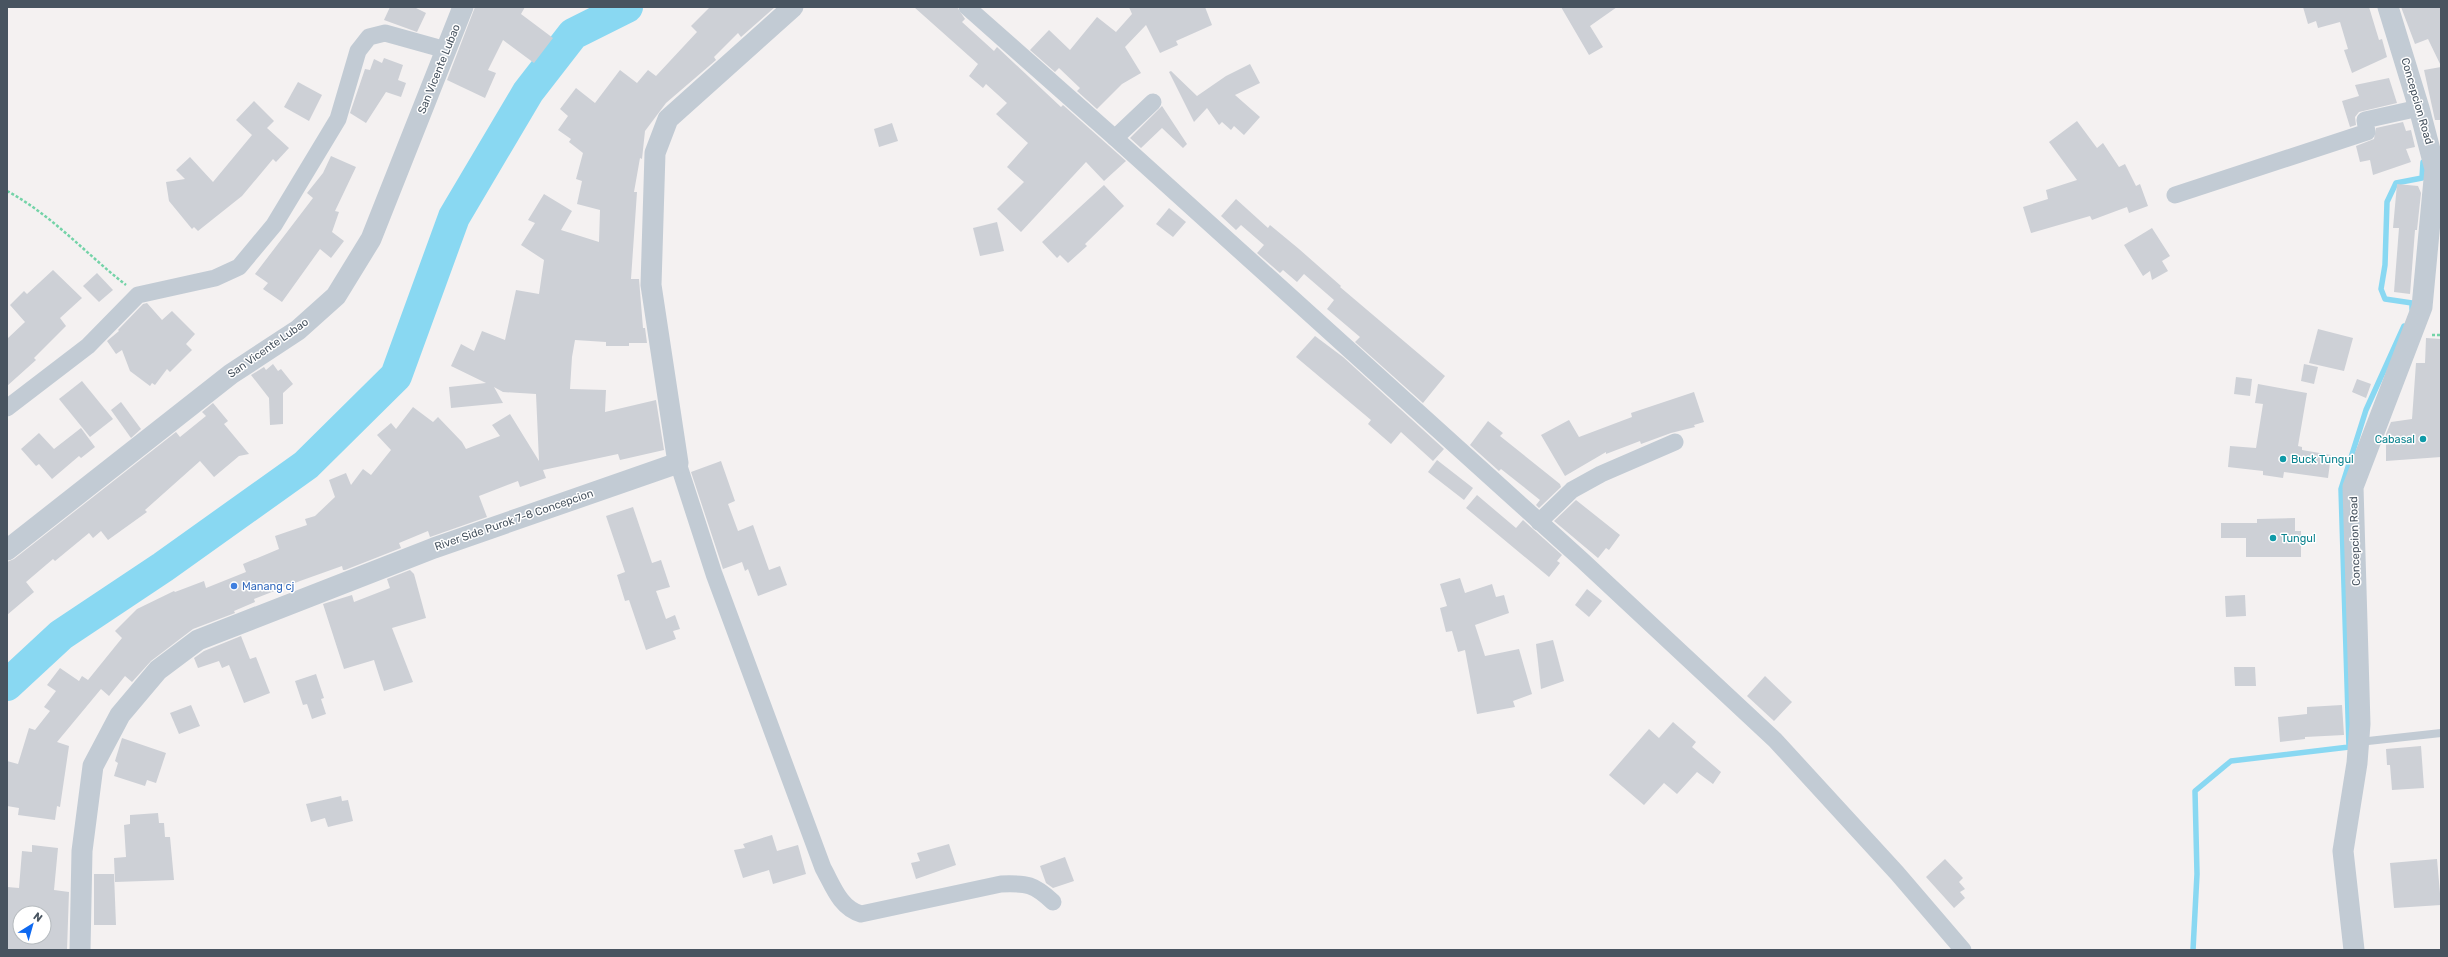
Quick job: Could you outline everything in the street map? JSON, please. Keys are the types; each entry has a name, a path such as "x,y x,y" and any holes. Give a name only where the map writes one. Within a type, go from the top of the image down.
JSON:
{"street":[{"name":"San Vicente Lubao","path":"7,550 231,374 298,330 336,296 371,239 463,7"},
{"path":"793,7 668,119 655,153 652,285 678,463 714,574 820,860 842,903 851,911 861,914 1001,884 1025,883 1040,889 1054,902"},
{"path":"967,7 1115,138 1539,522 1775,740 1897,873 1964,950"},
{"name":"Concepcion Road","path":"2354,950 2343,851 2359,742 2360,724 2353,487 2422,307 2436,215 2435,169 2415,109 2388,7"},
{"path":"7,408 88,346 138,295 215,278 239,267 274,225 338,119 358,51 370,37 385,33 446,50"},
{"path":"1115,138 1153,102"},
{"path":"2175,195 2367,132 2365,120 2415,109"},
{"path":"1539,522 1572,490 1601,474 1675,442"},
{"name":"River Side Purok 7-8 Concepcion","path":"80,950 82,852 93,766 120,716 158,670 198,640 434,548 678,463"}],"lane":[{"path":"2359,742 2441,733"}],"path":[{"path":"7,191 23,200 51,221 98,264 138,295"}],"building":[{"path":"390,7 414,7 426,13 417,32 384,20"},
{"path":"475,7 525,7 521,14 553,38 534,63 503,40 488,70 496,73 485,98 447,80"},
{"path":"710,7 775,7 741,37 738,33 714,57 716,60 666,103 645,131 642,159 640,158 634,192 637,192 631,279 639,279 643,328 645,328 647,343 629,343 629,346 606,346 606,342 575,340 572,357 570,389 606,390 605,412 656,400 664,450 620,460 618,454 543,470 546,478 520,487 518,481 479,496 487,517 430,537 428,531 399,543 401,548 345,570 343,570 342,566 300,581 254,599 255,602 234,611 235,613 193,629 151,661 132,682 125,676 109,696 101,689 57,742 69,746 60,807 57,806 55,820 18,815 19,808 7,806 7,761 18,764 29,728 35,730 50,711 44,707 56,691 47,685 60,668 79,681 82,676 88,680 122,638 115,631 137,609 174,591 175,592 204,581 206,588 246,572 243,564 279,549 275,536 307,525 305,519 315,516 335,497 329,480 346,473 351,485 363,469 371,475 391,450 377,435 391,423 396,429 413,407 433,422 438,417 462,442 466,449 500,436 492,425 510,414 539,461 536,394 503,392 494,387 503,403 451,408 449,387 486,383 451,366 461,344 474,351 482,331 505,340 516,290 539,294 544,260 521,245 535,223 528,220 544,194 572,211 561,230 599,242 600,210 577,204 582,181 576,179 583,153 569,142 571,139 558,130 568,116 560,109 576,88 595,103 620,70 637,83 648,70 656,76 697,32 691,26"},
{"path":"914,7 957,7 965,19 962,22 994,51 997,47 1061,107 1063,105 1126,161 1104,181 1086,162 1021,232 997,209 1024,182 1007,167 1028,143 996,114 1007,103 986,84 983,88 969,76 978,64"},
{"path":"1129,7 1205,7 1212,25 1176,41 1178,45 1160,53 1146,25 1125,47 1141,73 1122,84 1097,109 1077,91 1080,88 1059,68 1055,72 1030,50 1049,30 1070,50 1097,17 1116,32 1132,14"},
{"path":"1561,7 1617,7 1590,26 1603,47 1589,55"},
{"path":"2303,7 2369,7 2379,40 2382,39 2387,57 2352,73 2344,50 2348,49 2340,22 2318,28 2316,21 2308,24"},
{"path":"2401,7 2441,7 2441,66 2428,39 2415,44"},
{"path":"384,58 403,65 398,80 406,83 401,97 386,92 366,123 350,113 365,69 370,70 374,59 382,63"},
{"path":"1250,64 1260,83 1235,95 1260,117 1244,135 1234,126 1231,130 1222,122 1219,125 1207,108 1194,122 1169,72 1171,71 1197,96 1226,76"},
{"path":"2441,67 2441,120 2435,120 2424,70"},
{"path":"2389,78 2397,103 2359,112 2355,117 2356,125 2350,127 2342,101 2359,96 2355,85"},
{"path":"298,82 322,95 309,121 284,107"},
{"path":"254,101 274,121 267,128 289,148 276,162 273,159 242,196 198,231 194,227 192,229 169,201 166,182 185,179 176,170 190,157 213,182 252,135 236,120"},
{"path":"1162,106 1187,144 1183,148 1162,128 1141,148 1130,138"},
{"path":"2077,121 2097,148 2103,143 2119,167 2125,164 2136,186 2140,184 2148,206 2129,213 2127,207 2092,220 2090,216 2031,233 2023,207 2048,199 2046,190 2077,180 2049,142"},
{"path":"2403,122 2406,131 2411,130 2415,147 2406,149 2411,162 2373,175 2370,160 2360,162 2356,146 2374,139 2376,128"},
{"path":"892,123 898,141 879,147 874,129"},
{"path":"331,156 356,167 335,211 339,212 332,232 344,241 331,258 320,249 282,302 263,289 268,283 255,274 313,198 307,193 323,173"},
{"path":"2397,184 2418,186 2421,193 2417,230 2415,230 2410,294 2394,292 2399,228 2393,228"},
{"path":"1104,185 1124,206 1085,244 1087,246 1068,263 1060,255 1057,258 1042,242"},
{"path":"1236,199 1268,228 1270,225 1299,249 1341,286 1340,287 1445,376 1423,403 1355,342 1360,337 1327,309 1334,300 1304,274 1297,282 1283,270 1280,273 1257,253 1264,245 1241,225 1236,230 1221,216"},
{"path":"1169,208 1186,222 1173,237 1156,224"},
{"path":"997,222 1004,251 980,256 973,228"},
{"path":"2152,228 2170,256 2162,261 2168,271 2152,280 2150,271 2143,276 2124,245"},
{"path":"53,270 82,298 60,318 66,326 34,358 36,360 7,386 7,339 25,322 10,305 24,291 27,294"},
{"path":"97,273 113,290 99,302 83,286"},
{"path":"147,303 162,320 172,311 195,334 186,344 192,350 170,372 167,369 155,385 152,383 150,386 130,371 122,350 116,354 107,341 119,331 118,330 143,304"},
{"path":"2318,329 2353,338 2344,371 2309,363"},
{"path":"1315,336 1343,357 1444,449 1433,461 1401,432 1391,444 1368,424 1371,420 1296,357"},
{"path":"2426,338 2441,339 2441,457 2386,461 2386,434 2391,422 2412,419 2416,363 2425,363"},
{"path":"273,364 278,371 281,369 293,384 283,393 283,424 270,425 269,398 251,375 264,367 266,370"},
{"path":"2304,364 2318,367 2314,384 2301,381"},
{"path":"2236,377 2252,379 2250,396 2234,394"},
{"path":"2357,379 2371,384 2366,398 2352,392"},
{"path":"82,381 113,419 90,437 59,399"},
{"path":"2258,384 2307,393 2298,446 2302,447 2302,450 2331,455 2328,478 2284,472 2283,478 2263,475 2263,471 2228,467 2230,446 2256,448 2263,404 2255,403"},
{"path":"1694,392 1704,422 1694,425 1695,427 1671,433 1641,444 1640,441 1606,454 1606,452 1565,476 1541,435 1569,420 1579,437 1632,417 1631,413"},
{"path":"121,402 141,429 131,438 111,410"},
{"path":"213,403 228,421 224,424 249,454 239,456 214,477 200,461 145,510 147,512 108,540 101,531 93,538 89,533 55,561 53,559 26,582 34,592 7,615 7,562 14,559 176,432 180,437 206,416 202,412"},
{"path":"1488,421 1503,433 1500,436 1560,484 1561,487 1539,508 1536,505 1540,500 1501,469 1499,471 1470,445"},
{"path":"81,428 95,447 81,458 79,456 52,479 39,464 36,466 21,449 39,433 54,449"},
{"path":"1437,460 1473,488 1464,500 1428,472"},
{"path":"721,461 735,501 728,504 738,531 753,525 769,570 780,566 787,585 758,596 748,569 745,571 742,562 723,569 691,472"},
{"path":"1477,495 1516,528 1523,520 1562,555 1557,561 1560,563 1549,577 1466,508"},
{"path":"1576,500 1620,535 1609,550 1606,548 1598,558 1554,521"},
{"path":"633,507 652,563 661,560 670,587 656,591 666,619 675,615 680,629 673,631 676,639 646,650 629,600 625,601 617,575 625,572 606,516"},
{"name":"Tungul","path":"2295,518 2295,531 2301,531 2301,557 2246,557 2246,538 2221,538 2221,523 2257,523 2257,519"},
{"path":"410,570 414,574 426,618 392,628 413,682 384,691 374,660 344,669 323,604 352,595 354,602 390,588 387,579"},
{"path":"1460,578 1465,593 1492,584 1496,597 1504,595 1509,613 1475,625 1485,656 1519,649 1532,694 1513,701 1515,707 1477,714 1465,650 1458,652 1452,631 1446,632 1440,608 1447,606 1440,584"},
{"path":"1587,589 1602,601 1589,617 1575,605"},
{"path":"2245,595 2246,616 2226,617 2225,596"},
{"path":"241,636 250,659 256,657 270,693 244,703 229,665 222,668 219,661 198,668 194,658 204,651"},
{"path":"1553,640 1564,681 1541,689 1536,644"},
{"path":"2234,667 2255,667 2256,686 2235,686"},
{"path":"316,674 324,698 321,699 326,714 312,719 307,704 303,705 295,681"},
{"path":"1765,676 1792,702 1774,721 1747,696"},
{"path":"191,705 200,726 179,734 170,713"},
{"path":"2342,705 2344,735 2305,737 2305,739 2280,742 2278,717 2307,714 2307,707"},
{"path":"1673,722 1696,742 1692,747 1721,772 1713,784 1697,772 1677,794 1664,783 1644,805 1609,775 1649,729 1659,738"},
{"path":"122,738 166,753 156,783 147,780 145,786 114,776 118,763 115,761"},
{"path":"2421,746 2424,788 2392,790 2390,765 2387,765 2386,749"},
{"path":"341,796 342,801 348,800 353,821 328,827 325,818 311,822 306,804"},
{"path":"158,813 159,823 164,823 165,837 170,837 174,880 115,882 114,858 126,857 124,825 130,824 130,815"},
{"path":"772,835 777,851 798,845 806,874 773,884 769,870 743,878 734,850 745,848 743,844"},
{"path":"949,844 956,865 916,879 911,863 920,861 917,853"},
{"path":"32,845 58,848 54,890 69,892 67,950 7,950 7,887 19,888 22,851 32,852"},
{"path":"1065,857 1074,881 1053,888 1046,883 1040,866"},
{"path":"1945,859 1963,878 1959,882 1965,889 1960,892 1965,898 1954,908 1926,877"},
{"path":"2437,859 2441,905 2394,908 2390,863"},
{"path":"94,874 114,874 116,925 94,925"}],"waterway":[{"path":"7,685 61,635 163,567 306,465 396,376 454,217 528,92 573,34 627,7"},
{"path":"2412,309 2412,303 2385,299 2381,289 2385,265 2387,202 2396,183 2422,178 2423,162"},
{"path":"2193,950 2197,874 2195,791 2231,761 2349,747 2341,489 2366,410 2404,326"}],"place":[{"name":"Cabasal","path":"2423,439"},
{"name":"Buck Tungul","path":"2283,459"},
{"name":"Tungul","path":"2273,538"},
{"name":"Manang cj","path":"234,586"}]}
